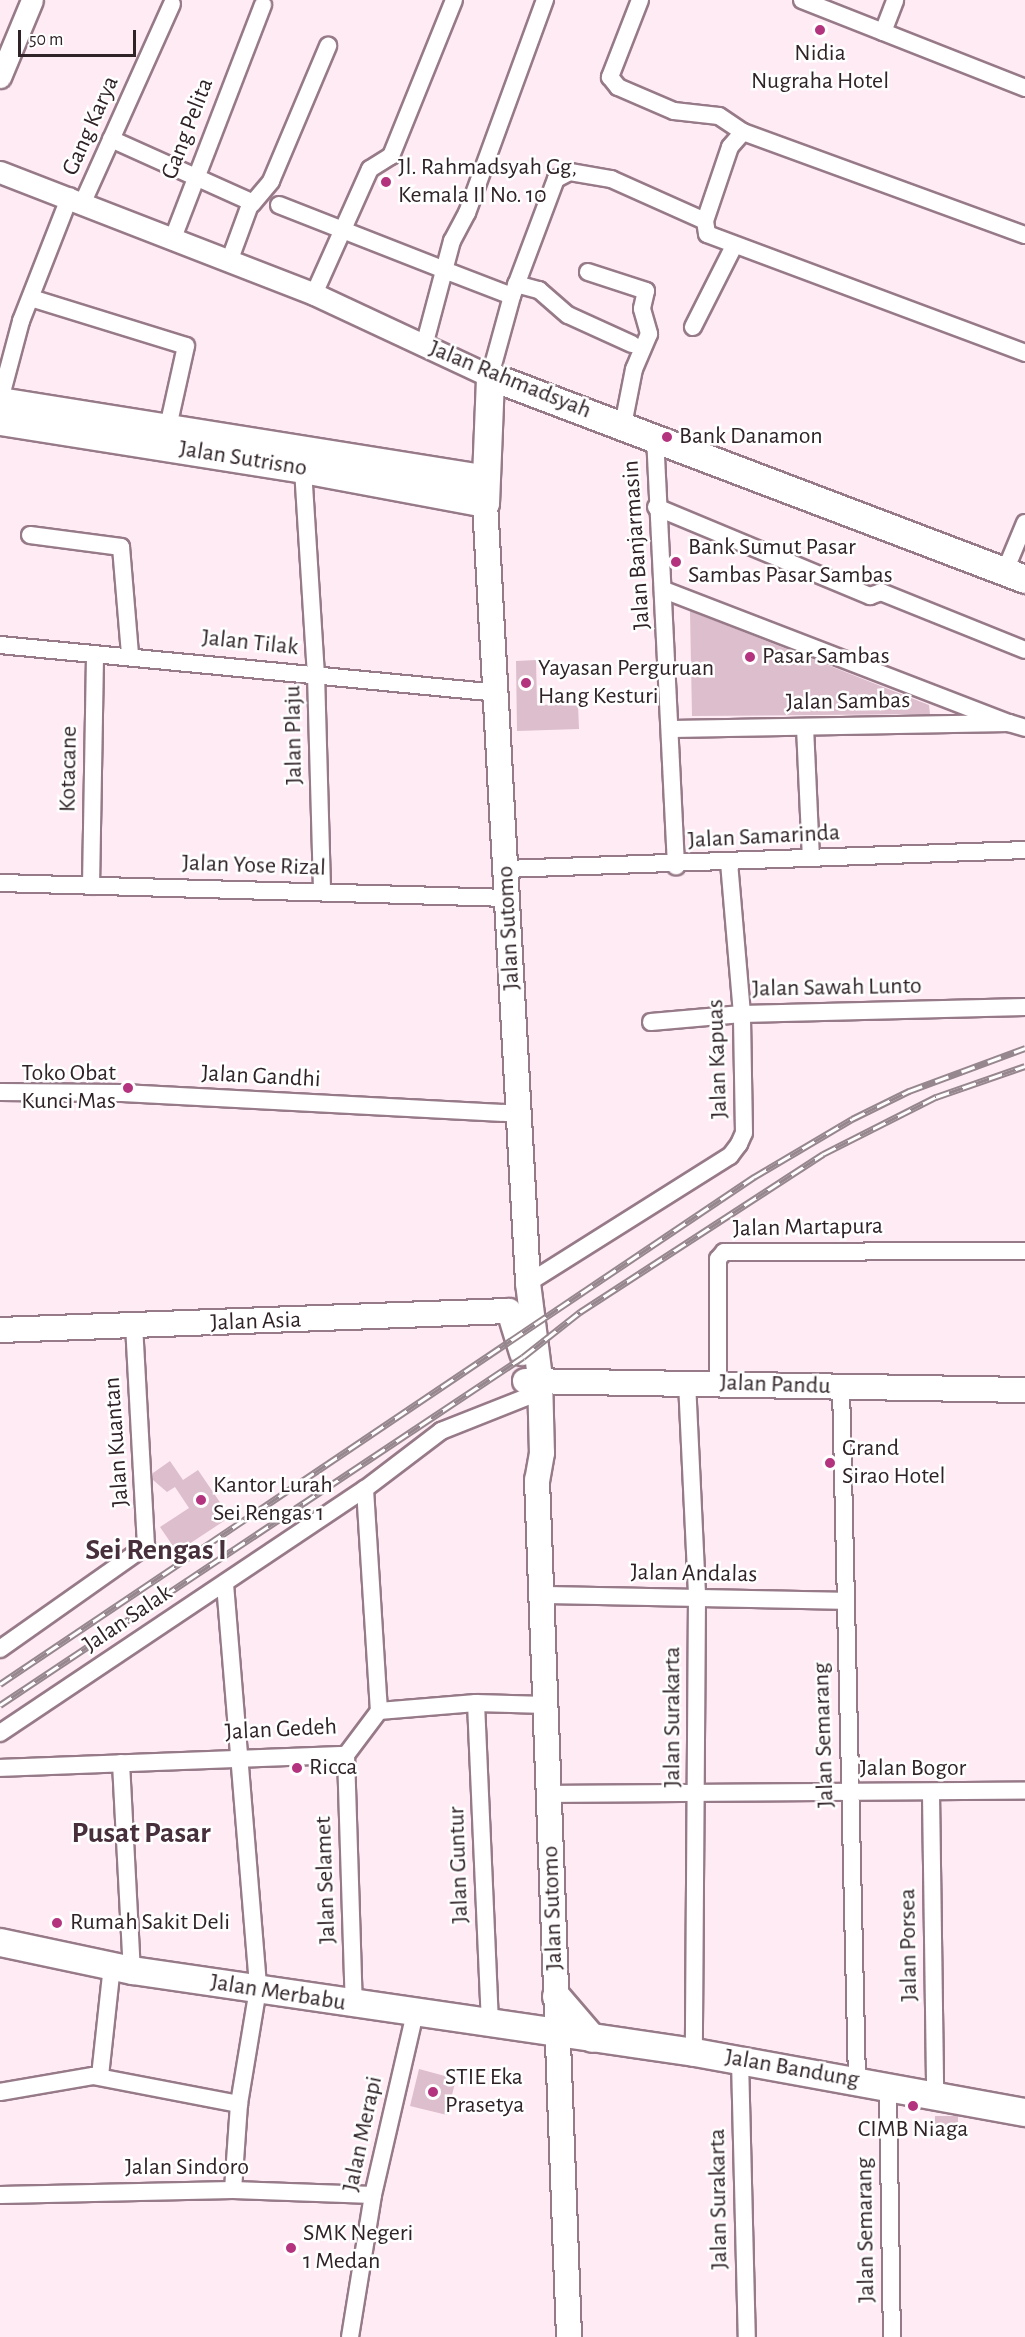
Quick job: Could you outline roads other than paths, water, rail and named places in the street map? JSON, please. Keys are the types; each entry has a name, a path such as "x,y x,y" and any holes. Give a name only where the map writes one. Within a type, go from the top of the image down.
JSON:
{"main road":[{"name":"Jalan Rahmadsyah","path":"490,376 655,436 1015,575"},
{"name":"Jalan Sutomo","path":"490,376 485,491 528,1283 530,1385 527,1453 537,1480 569,2337"},
{"name":"Jalan Sutrisno","path":"0,400 168,427 485,491"},
{"name":"Jalan Sutrisno","path":"0,421 303,469 485,491"},
{"name":"Jalan Sutomo","path":"512,1313 530,1385"},
{"name":"Jalan Asia","path":"0,1330 512,1313"},
{"name":"Jalan Pandu","path":"530,1385 718,1382 841,1388 1025,1390"},
{"name":"Jalan Merbabu","path":"0,1942 122,1968 558,2035"},
{"path":"556,1996 592,2038"},
{"name":"Jalan Bandung","path":"558,2035 693,2052 1025,2112"}],"street":[{"path":"0,77 32,0"},
{"path":"315,294 345,231 370,170 391,156 453,0"},
{"path":"424,346 545,0"},
{"path":"640,0 611,80 674,111 733,121 743,132 1025,235"},
{"path":"802,0 1025,88"},
{"path":"883,32 895,0"},
{"name":"Gang Karya","path":"0,400 31,298 77,199 111,139 172,4"},
{"name":"Gang Pelita","path":"173,238 263,5"},
{"path":"230,259 252,204 271,181 328,46"},
{"path":"743,132 730,147 705,221 707,234 1025,353"},
{"path":"111,139 230,188 252,204"},
{"name":"Jalan Rahmadsyah","path":"0,172 77,199 315,294 490,376"},
{"path":"490,376 514,290 556,179 570,172 628,183 705,221"},
{"path":"279,205 448,272 514,290 539,290 568,315 632,344"},
{"path":"693,327 734,246"},
{"path":"588,272 646,291 642,309 649,334 634,369 623,425"},
{"path":"31,298 186,346 168,427"},
{"name":"Jalan Banjarmasin","path":"655,436 656,507 664,590 672,729 676,866"},
{"name":"Jalan Plaju","path":"303,469 316,674 322,892"},
{"path":"656,507 870,596 889,595 1025,650"},
{"path":"1015,575 1025,523"},
{"path":"30,535 121,547 130,655"},
{"path":"664,590 1017,726"},
{"name":"Jalan Tilak","path":"0,645 130,655 495,693"},
{"name":"Kotacane","path":"91,885 95,654"},
{"name":"Jalan Sambas","path":"672,729 1017,726"},
{"path":"805,727 811,858"},
{"name":"Jalan Samarinda","path":"505,869 676,866 811,858 1025,850"},
{"name":"Jalan Kapuas","path":"528,1283 730,1156 739,1144 744,1133 742,1014 729,863"},
{"name":"Jalan Yose Rizal","path":"0,883 507,898"},
{"name":"Jalan Sawah Lunto","path":"651,1022 742,1014 1025,1007"},
{"name":"Jalan Gandhi","path":"0,1092 122,1094 519,1114"},
{"name":"Jalan Martapura","path":"718,1382 718,1259 724,1252 1025,1251"},
{"name":"Jalan Kuantan","path":"0,1649 140,1553 147,1537 134,1325"},
{"name":"Jalan Surakarta","path":"687,1382 697,1597 698,1796 693,2052"},
{"name":"Jalan Salak","path":"0,1733 365,1489 441,1431 530,1385"},
{"name":"Jalan Semarang","path":"841,1388 857,2080"},
{"path":"365,1489 380,1711 476,1703 546,1705"},
{"path":"225,1584 258,1989 239,2104 233,2190"},
{"name":"Jalan Andalas","path":"542,1595 845,1601"},
{"name":"Jalan Guntur","path":"476,1703 490,2025"},
{"name":"Jalan Gedeh","path":"0,1768 238,1757 346,1755 380,1711"},
{"name":"Jalan Selamet","path":"346,1755 354,2004"},
{"path":"100,2076 122,1968 121,1763"},
{"name":"Jalan Bogor","path":"549,1794 698,1796 1025,1791"},
{"name":"Jalan Porsea","path":"931,1794 935,2096"},
{"name":"Jalan Merapi","path":"350,2337 374,2195 415,2013"},
{"name":"Jalan Surakarta","path":"740,2060 747,2337"},
{"path":"0,2092 100,2076 239,2104"},
{"name":"Jalan Semarang","path":"888,2087 892,2337"},
{"name":"Jalan Sindoro","path":"0,2195 233,2190 374,2195"}],"railway":[{"path":"0,1684 754,1177 852,1119 909,1091 1025,1048"},
{"path":"0,1705 523,1357 580,1312 823,1154 936,1097 1025,1066"}],"place":[{"name":"Nidia Nugraha Hotel","path":"820,30"},
{"name":"Jl. Rahmadsyah Gg, Kemala II No. 10","path":"386,182"},
{"name":"Bank Danamon","path":"667,437"},
{"name":"Bank Sumut Pasar Sambas Pasar Sambas","path":"676,562"},
{"name":"Pasar Sambas","path":"750,657"},
{"name":"Yayasan Perguruan Hang Kesturi","path":"526,683"},
{"name":"Toko Obat Kunci Mas","path":"128,1088"},
{"name":"Grand Sirao Hotel","path":"830,1463"},
{"name":"Kantor Lurah Sei Rengas 1","path":"201,1500"},
{"name":"Ricca","path":"297,1768"},
{"name":"Rumah Sakit Deli","path":"57,1923"},
{"name":"STIE Eka Prasetya","path":"433,2092"},
{"name":"CIMB Niaga","path":"913,2106"},
{"name":"SMK Negeri 1 Medan","path":"291,2248"}],"district":[{"name":"Sei Rengas I","path":"156,1550"},
{"name":"Pusat Pasar","path":"141,1833"}]}
